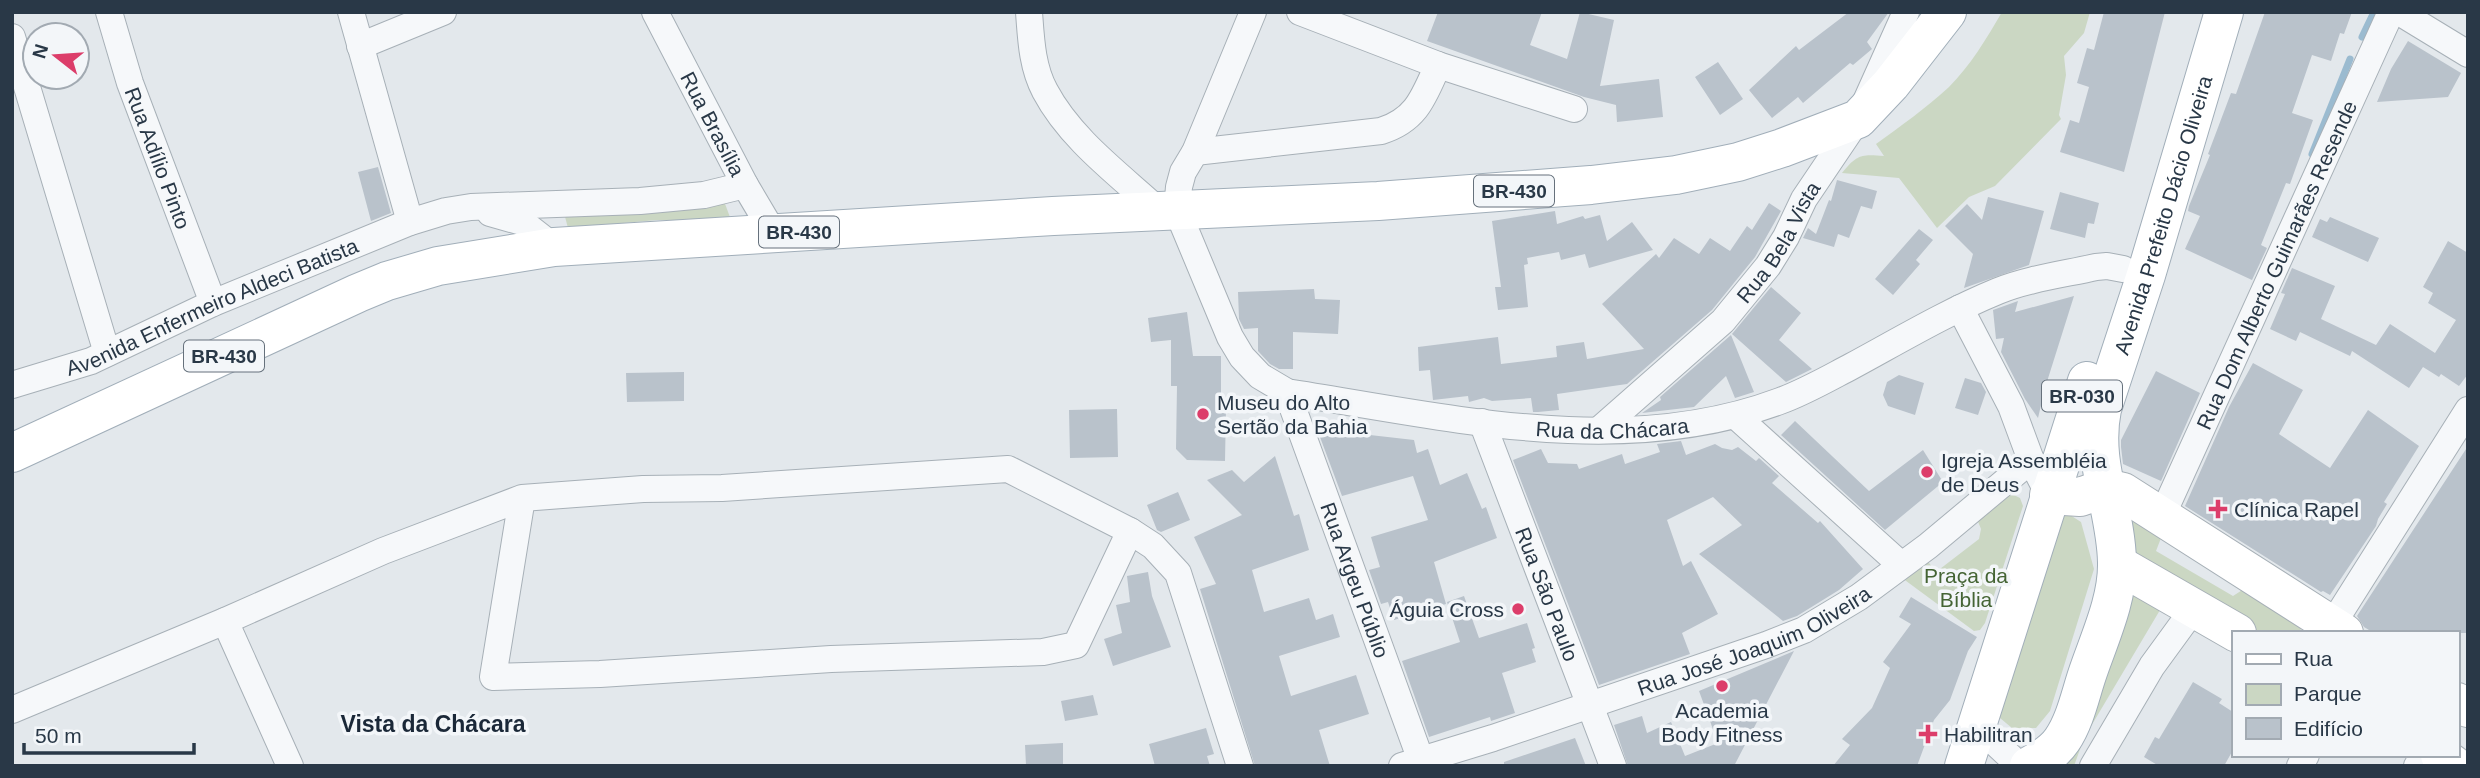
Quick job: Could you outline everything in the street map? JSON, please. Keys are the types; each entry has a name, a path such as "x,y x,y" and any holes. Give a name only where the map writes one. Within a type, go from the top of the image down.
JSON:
{"main road":[{"name":"BR-430","path":"12,453 387,281 438,266 554,247 1378,201 1637,181 1738,162 1811,139 1858,119 1891,84 1947,12"},
{"name":"Avenida Prefeito Dácio Oliveira","path":"2029,766 2057,747 2071,724 2110,609 2116,553 2078,494 2123,269 2202,12"},
{"name":"Avenida Prefeito Dácio Oliveira","path":"1964,766 1978,718 2097,449 2102,409 2146,275 2224,12"},
{"path":"2078,494 2123,492 2334,630"},
{"path":"2116,553 2234,631"}],"street":[{"name":"Rua Adílio Pinto","path":"109,12 130,83 213,303"},
{"path":"351,12 410,222"},
{"path":"360,46 443,12"},
{"name":"Rua Brasília","path":"655,12 745,185 774,234"},
{"path":"1031,15 1036,66 1044,90 1056,108 1080,140 1169,211 1183,172 1195,152 1253,12"},
{"path":"1300,12 1437,65 1574,110"},
{"name":"Rua Bela Vista","path":"1599,430 1723,321 1768,266 1786,237 1804,199 1858,119 1906,12"},
{"name":"Rua Dom Alberto Guimarães Resende","path":"2162,516 2391,12"},
{"path":"2399,12 2468,54"},
{"path":"12,37 107,353"},
{"path":"1195,152 1393,128 1407,119 1416,108 1437,65"},
{"name":"Avenida Enfermeiro Aldeci Batista","path":"12,385 72,368 213,303 410,222 446,211 471,207 640,201 704,195 745,185"},
{"path":"471,207 522,222 554,247"},
{"name":"Rua da Chácara","path":"1169,211 1242,357 1260,376 1287,392 1482,422 1599,430 1656,428 1736,416 1783,400 1827,380 1960,308 2001,289 2096,267 2123,269"},
{"path":"1960,308 2011,406 2031,460 2078,494"},
{"name":"Rua Argeu Públio","path":"1287,392 1415,764"},
{"path":"2334,630 2468,410"},
{"path":"1736,416 1900,564"},
{"name":"Rua São Paulo","path":"1482,422 1613,766"},
{"name":"Rua José Joaquim Oliveira","path":"1415,764 1804,630 1859,597 1900,564 1928,546 2031,460"},
{"path":"12,710 225,621 383,551 522,498 643,489 722,488 1008,468 1130,531 1153,546 1178,573 1240,766"},
{"path":"522,498 493,677 600,674 831,659 1043,652 1076,645 1130,531"},
{"path":"2093,766 2152,666 2195,607"},
{"path":"225,621 290,766"},
{"path":"1978,718 1989,737 2020,766"}],"green space":[{"path":"2002,12 2090,12 2084,33 2064,56 2066,75 2059,115 2061,119 1995,186 1969,197 1937,228 1899,178 1842,173 1860,157 1884,156 1876,144 1922,110 1957,79"},
{"path":"724,201 731,220 657,220 568,228 564,213"},
{"name":"Praça da Bíblia","path":"2014,495 2020,498 2023,506 1985,623 1980,630 1974,631 1898,575 1926,559 1936,572 1979,539 1981,529 1977,519 2005,497"},
{"path":"2130,513 2161,538 2156,551 2233,596 2250,585 2300,622 2301,631 2248,631 2129,563"},
{"path":"2070,515 2081,522 2094,569 2050,711 2036,728 2012,728 1994,713 2051,516"},
{"path":"2127,589 2163,605 2084,738 2074,766 2066,766"}],"building":[{"path":"1438,12 1542,12 1530,45 1567,59 1580,12 1614,20 1600,86 1659,79 1663,117 1617,122 1616,105 1584,97 1427,41"},
{"path":"1849,12 1889,12 1867,42 1872,49 1853,65 1850,63 1803,103 1798,97 1772,118 1749,90 1796,46 1799,50"},
{"path":"2104,12 2165,12 2124,172 2060,152 2070,120 2079,123 2089,87 2077,83 2087,48 2094,50"},
{"path":"2265,12 2352,12 2344,34 2340,33 2331,61 2312,55 2292,113 2313,120 2290,184 2286,183 2261,245 2267,248 2252,280 2185,249 2200,216 2188,211 2189,206 2231,93 2236,94"},
{"path":"2408,41 2461,73 2448,97 2377,102 2391,69"},
{"path":"1718,62 1743,99 1720,115 1695,77"},
{"path":"378,167 391,213 371,221 358,172"},
{"path":"1837,180 1877,191 1872,209 1861,206 1849,238 1838,234 1834,247 1803,238 1808,228 1816,234"},
{"path":"2060,192 2099,203 2094,224 2088,223 2085,238 2050,229"},
{"path":"1988,197 2044,211 2029,265 1964,288 1973,254 1945,226 1967,204 1982,220"},
{"path":"1769,203 1781,211 1755,257 1712,310 1627,384 1557,394 1559,410 1538,412 1533,412 1531,398 1492,401 1484,398 1469,402 1468,396 1433,400 1430,370 1419,371 1418,347 1498,337 1501,364 1557,357 1556,346 1584,342 1587,359 1644,349 1602,304 1656,254 1659,258 1674,238 1699,254 1710,238 1730,251 1747,226 1752,230"},
{"path":"1555,211 1557,224 1583,216 1585,219 1600,215 1607,241 1632,222 1653,250 1589,268 1585,254 1561,260 1559,252 1527,258 1528,264 1524,265 1528,307 1498,310 1495,287 1501,287 1492,221"},
{"path":"2330,217 2379,238 2368,262 2312,237 2320,219 2327,222"},
{"path":"1919,229 1933,240 1916,260 1920,264 1893,295 1875,279"},
{"path":"2448,241 2468,253 2468,374 2459,386 2441,374 2439,377 2423,367 2409,388 2352,351 2350,356 2300,332 2296,341 2270,329 2285,294 2281,293 2292,268 2335,286 2321,319 2376,345 2390,324 2435,353 2456,320 2428,303 2433,293 2423,287"},
{"path":"1771,287 1801,313 1779,340 1812,369 1786,382 1732,334"},
{"path":"1314,289 1315,299 1340,300 1338,334 1293,332 1293,369 1279,369 1258,351 1258,328 1244,329 1239,319 1238,292"},
{"path":"2074,296 2038,418 2001,352 2004,338 1996,339 1993,310 2018,301 2015,312"},
{"path":"1187,312 1193,356 1221,356 1221,407 1226,407 1225,461 1187,460 1176,449 1177,386 1171,386 1171,340 1151,342 1148,318"},
{"path":"1731,335 1754,392 1735,398 1726,376 1694,407 1642,413 1661,400 1660,397"},
{"path":"2253,363 2303,390 2279,434 2330,468 2368,410 2419,446 2384,502 2387,504 2376,526 2330,595 2321,592 2185,506 2229,407"},
{"path":"2156,371 2200,393 2161,481 2123,464 2121,447 2121,440"},
{"path":"684,372 684,401 627,402 626,373"},
{"path":"1899,375 1924,383 1915,415 1888,406 1883,395 1887,382"},
{"path":"1965,378 1981,383 1986,392 1978,415 1955,408"},
{"path":"1117,409 1118,457 1070,458 1069,410"},
{"path":"1795,421 1869,491 1923,450 1943,482 1885,530 1781,435"},
{"path":"1317,429 1414,440 1417,453 1428,449 1440,485 1467,473 1482,509 1486,507 1497,538 1434,562 1446,604 1394,620 1388,602 1381,604 1369,570 1380,567 1371,537 1428,520 1413,476 1342,496"},
{"path":"1681,441 1686,455 1715,444 1732,450 1738,447 1756,461 1759,458 1779,476 1772,483 1818,523 1820,521 1863,569 1839,590 1797,616 1783,621 1699,554 1742,525 1713,497 1667,520 1683,566 1691,561 1718,614 1682,633 1690,654 1599,685 1513,460 1541,449 1548,463 1577,464 1579,469 1622,454 1625,464 1660,452 1657,444"},
{"path":"2468,446 2468,633 2371,631 2364,627 2357,616"},
{"path":"1275,456 1294,516 1299,514 1309,550 1252,570 1264,612 1309,598 1316,620 1333,614 1340,637 1279,656 1291,696 1356,675 1369,714 1319,730 1330,766 1255,766 1200,589 1216,584 1194,537 1242,515 1207,480 1232,470 1244,482"},
{"path":"1178,492 1190,520 1161,532 1157,530 1147,505"},
{"path":"1148,572 1152,596 1171,647 1113,666 1104,639 1122,633 1116,605 1130,602 1127,576"},
{"path":"1464,596 1479,638 1527,623 1535,648 1532,649 1536,662 1502,673 1515,713 1491,721 1490,717 1429,737 1402,661 1460,642 1447,602"},
{"path":"1911,597 1977,637 1968,651 1950,700 1934,720 1917,766 1833,766 1850,745 1842,739 1872,708 1890,668 1883,662 1911,624 1899,617"},
{"path":"1794,651 1734,766 1628,766 1614,725 1642,716 1647,733 1671,722 1685,756 1718,743 1699,691"},
{"path":"2193,682 2222,699 2219,703 2232,711 2232,752 2224,766 2159,766 2144,757 2155,737 2159,739"},
{"path":"1093,695 1098,715 1065,721 1061,701"},
{"path":"1206,728 1214,754 1207,756 1210,766 1155,766 1149,744"},
{"path":"1575,738 1586,766 1504,766 1504,762"},
{"path":"1063,743 1063,766 1026,765 1025,745"}],"waterway":[{"path":"2362,37 2374,12"},
{"path":"2312,154 2350,59"}],"place":[{"name":"Museu do Alto Sertão da Bahia","path":"1203,414"},
{"name":"Igreja Assembléia de Deus","path":"1927,472"},
{"name":"Clínica Rapel","path":"2218,509"},
{"name":"Águia Cross","path":"1518,609"},
{"name":"Academia Body Fitness","path":"1722,686"},
{"name":"Habilitran","path":"1928,734"}],"district":[{"name":"Vista da Chácara","path":"433,724"}]}
